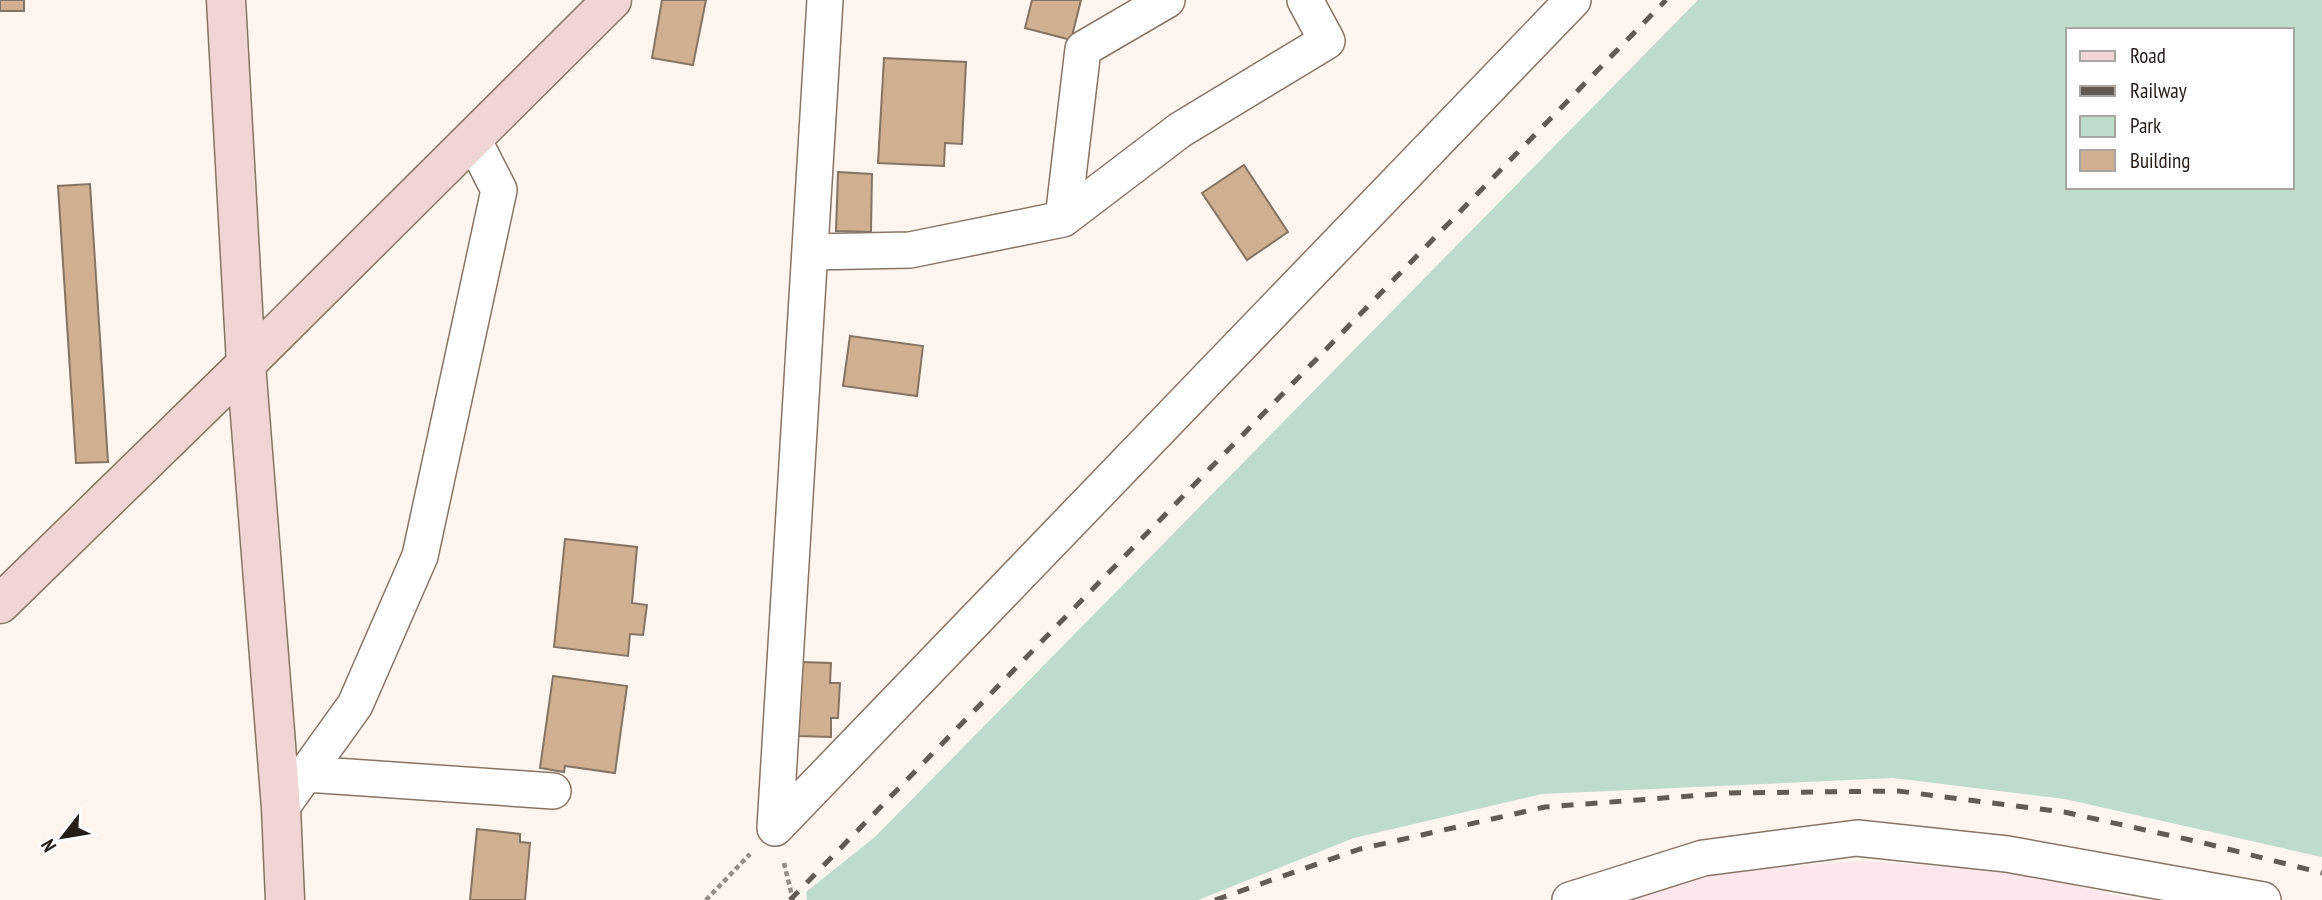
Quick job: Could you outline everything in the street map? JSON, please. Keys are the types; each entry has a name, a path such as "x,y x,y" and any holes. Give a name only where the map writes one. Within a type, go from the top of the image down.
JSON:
{"street":[{"path":"226,0 246,364 281,808 285,900"},
{"path":"0,604 612,0"},
{"path":"775,828 825,0"},
{"path":"1063,219 1083,49 1167,0"},
{"path":"810,251 910,250 1063,219 1180,130 1327,40 1305,0"},
{"path":"775,828 1573,0"},
{"path":"281,808 355,705 420,556 499,190 472,139"},
{"path":"306,774 553,792"},
{"path":"1570,900 1703,858 1857,838 2007,854 2263,900"}],"path":[{"path":"706,900 775,828"}],"shaded area":[{"path":"1865,861 2008,871 2139,900 1619,900 1713,871"}],"green space":[{"path":"1698,0 2322,0 2322,857 2065,799 1893,778 1542,794 1354,838 1198,900 807,900 806,892 876,836"}],"building":[{"path":"0,0 24,0 24,11 0,11"},
{"path":"662,0 706,0 693,65 652,58"},
{"path":"1032,0 1081,0 1071,40 1025,28"},
{"path":"884,58 966,62 962,144 945,143 944,166 878,163"},
{"path":"1244,165 1288,232 1247,260 1202,193"},
{"path":"838,172 872,174 871,232 836,231"},
{"path":"90,184 108,462 76,463 58,186"},
{"path":"850,336 923,346 917,396 843,386"},
{"path":"565,539 637,547 632,603 647,605 643,635 630,634 628,656 554,647"},
{"path":"801,662 831,663 830,683 840,683 838,718 831,718 831,737 798,736"},
{"path":"553,676 627,686 615,773 565,766 564,772 540,768"},
{"path":"477,829 520,834 520,842 530,843 525,900 470,900"}],"railway":[{"path":"790,900 1666,0"},
{"path":"1215,900 1360,849 1545,807 1730,793 1898,791 2064,812 2322,873"}]}
